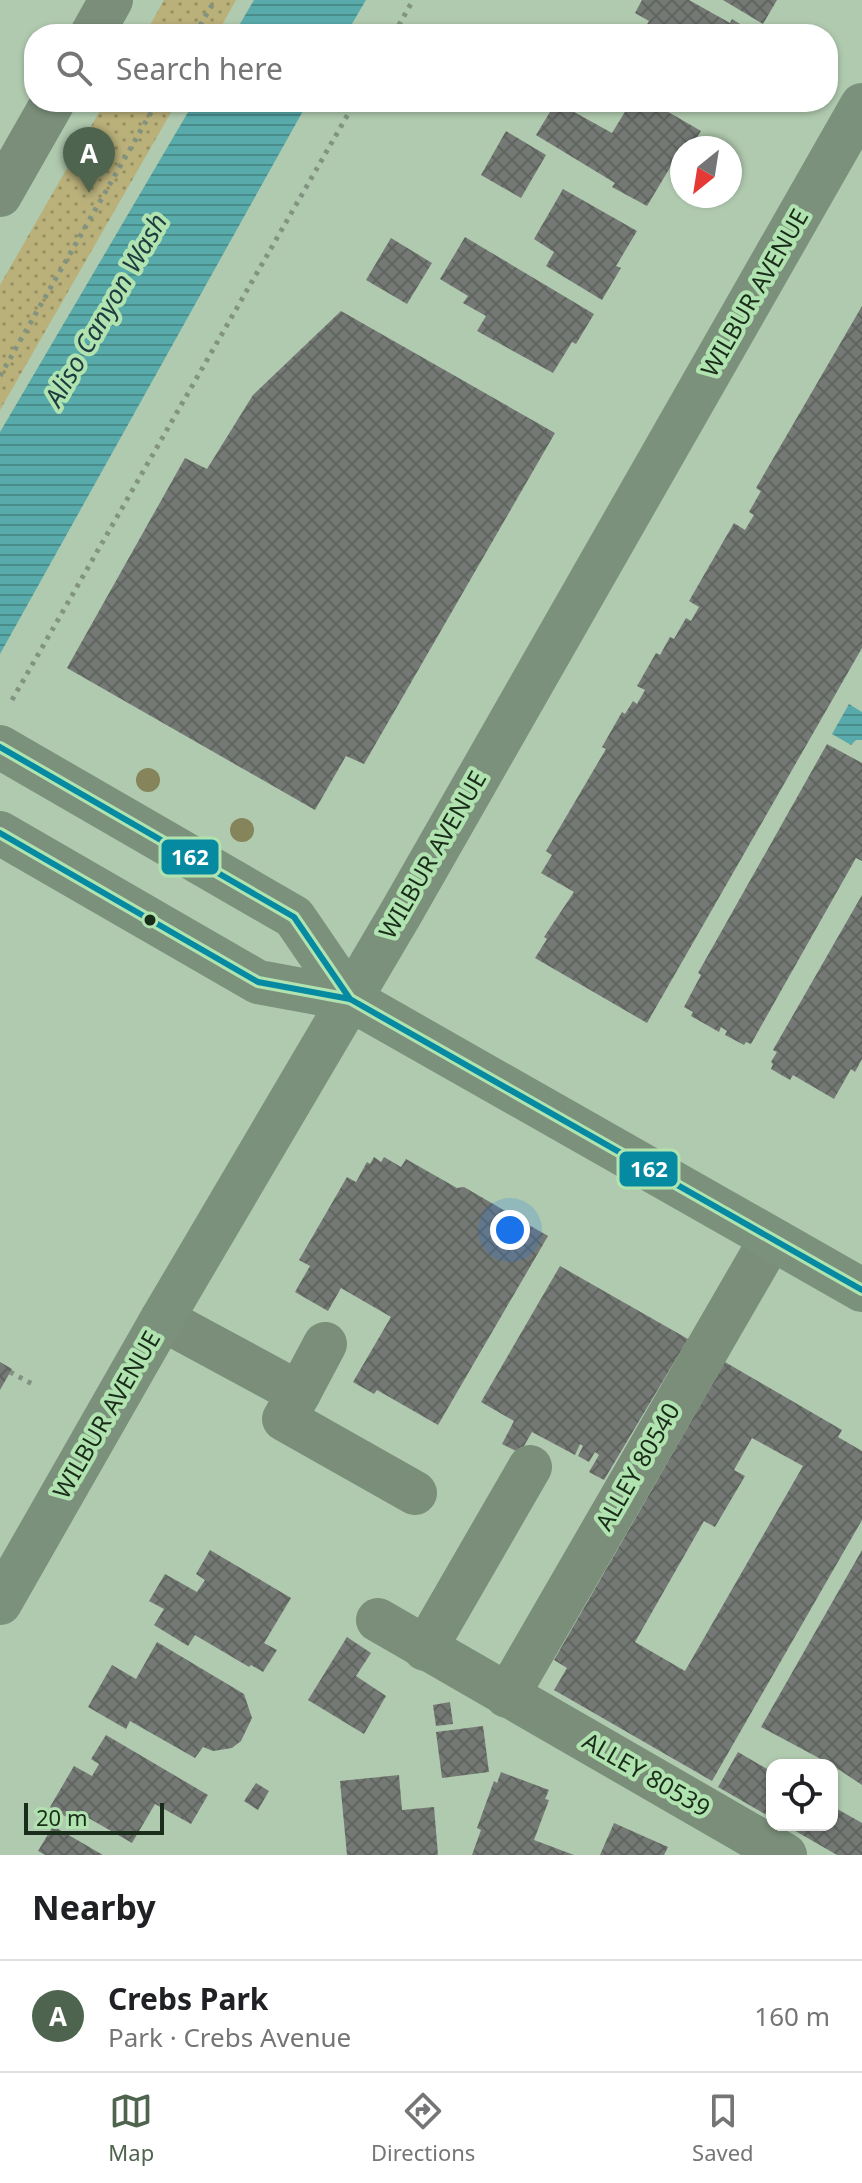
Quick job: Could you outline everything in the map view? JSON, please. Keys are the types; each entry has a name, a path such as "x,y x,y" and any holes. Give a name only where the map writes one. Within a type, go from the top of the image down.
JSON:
{"main road":[{"name":"WILBUR AVENUE","path":"0,1603 862,105"},
{"path":"0,747 294,917 350,999"},
{"path":"0,833 258,982 350,999 862,1290"}],"street":[{"path":"98,24 111,0"},
{"path":"0,195 47,112"},
{"name":"ALLEY 80540","path":"507,1696 771,1239"},
{"path":"162,1319 299,1393"},
{"path":"325,1344 284,1419 415,1493"},
{"path":"425,1649 530,1467"},
{"name":"ALLEY 80539","path":"378,1620 785,1855"}],"path":[{"path":"201,24 215,0"},
{"path":"400,24 413,0"},
{"path":"0,376 151,112"},
{"path":"12,700 349,112"},
{"path":"10,1372 36,1386"}],"shaded area":[{"path":"164,0 236,0 223,24 151,24"},
{"path":"99,112 171,112 0,410 0,285"}],"water":[{"path":"254,0 366,0 352,24 240,24"},
{"name":"Aliso Canyon Wash","path":"188,112 302,112 0,654 0,432"},
{"path":"849,704 862,712 862,740 856,740 851,745 832,734"}],"building":[{"path":"642,0 689,0 730,23 732,19 740,24 647,24 649,21 635,13"},
{"path":"723,0 777,0 763,24"},
{"path":"550,112 574,112 612,133 625,112 668,112 701,131 698,136 670,136 670,168 647,206 612,187 615,183 536,135"},
{"path":"506,131 546,155 521,198 481,175"},
{"path":"563,189 637,231 616,266 621,268 602,300 546,266 554,252 534,239"},
{"path":"465,237 594,314 553,373 477,331 486,316 463,303 468,296 440,279"},
{"path":"391,238 432,263 407,304 366,280"},
{"path":"862,306 862,648 647,1023 535,958 547,939 544,937 574,892 541,873 552,855 546,851 606,749 602,747 622,712 625,714 633,701 637,704 645,690 637,686 656,653 660,655 670,637 674,639 686,618 691,621 699,607 689,601 734,523 745,530 754,515 749,512 761,491 756,488"},
{"path":"341,311 555,433 364,764 346,756 315,810 67,668 185,458 207,469 253,395"},
{"path":"827,744 862,763 862,861 856,858 751,1044 746,1042 744,1045 725,1035 727,1031 721,1027 719,1032 691,1016 693,1012 684,1007 701,975 698,973"},
{"path":"862,895 862,1059 855,1072 851,1069 834,1099 793,1075 790,1080 771,1069 771,1062 777,1052 773,1050"},
{"path":"374,1157 381,1162 384,1157 401,1167 406,1159 457,1188 464,1187 548,1236 438,1425 377,1390 374,1394 353,1382 391,1317 341,1288 328,1311 295,1292 310,1266 299,1260 347,1177 356,1182 367,1162 370,1164"},
{"path":"560,1266 688,1339 604,1480 589,1472 599,1455 595,1452 589,1462 578,1456 583,1446 580,1444 575,1455 532,1432 520,1453 502,1444 514,1421 481,1402"},
{"path":"0,1362 12,1369 0,1390"},
{"path":"725,1362 842,1430 838,1437 862,1451 862,1520 712,1781 554,1690 567,1668 554,1660","holes":["752,1438 803,1466 685,1671 635,1642 704,1521 715,1527 745,1476 734,1470"]},
{"path":"210,1550 291,1598 264,1643 277,1650 263,1672 195,1635 188,1646 154,1625 164,1609 149,1601 165,1574 197,1592 205,1580 196,1574"},
{"path":"862,1550 862,1785 838,1769 838,1759 821,1759 761,1727"},
{"path":"347,1637 371,1653 356,1676 386,1696 364,1734 308,1700"},
{"path":"157,1642 244,1694 252,1718 241,1741 232,1748 213,1751 203,1747 195,1758 130,1721 126,1729 88,1707 112,1665 136,1679"},
{"path":"450,1702 453,1724 436,1726 433,1705"},
{"path":"483,1726 489,1772 442,1778 436,1732"},
{"path":"106,1735 208,1795 191,1824 155,1804 132,1843 78,1812 73,1821 50,1807 74,1766 92,1776 99,1764 91,1759"},
{"path":"738,1752 766,1768 766,1815 718,1787"},
{"path":"501,1772 549,1790 545,1799 549,1800 534,1840 574,1855 472,1855 481,1830 477,1828 494,1781 497,1783"},
{"path":"399,1775 402,1810 434,1807 438,1855 347,1855 340,1781"},
{"path":"256,1783 269,1791 258,1810 244,1801"},
{"path":"838,1809 862,1823 862,1855 837,1855 795,1831 838,1831"},
{"path":"614,1823 668,1847 664,1855 600,1855"},
{"path":"53,1826 103,1855 45,1855 38,1851"}],"transit line":[{"name":"162","path":"0,747 294,917 350,999"},
{"name":"162","path":"0,833 258,982 350,999 862,1290"}],"place":[{"name":"Crebs Park","path":"89,193"}]}
